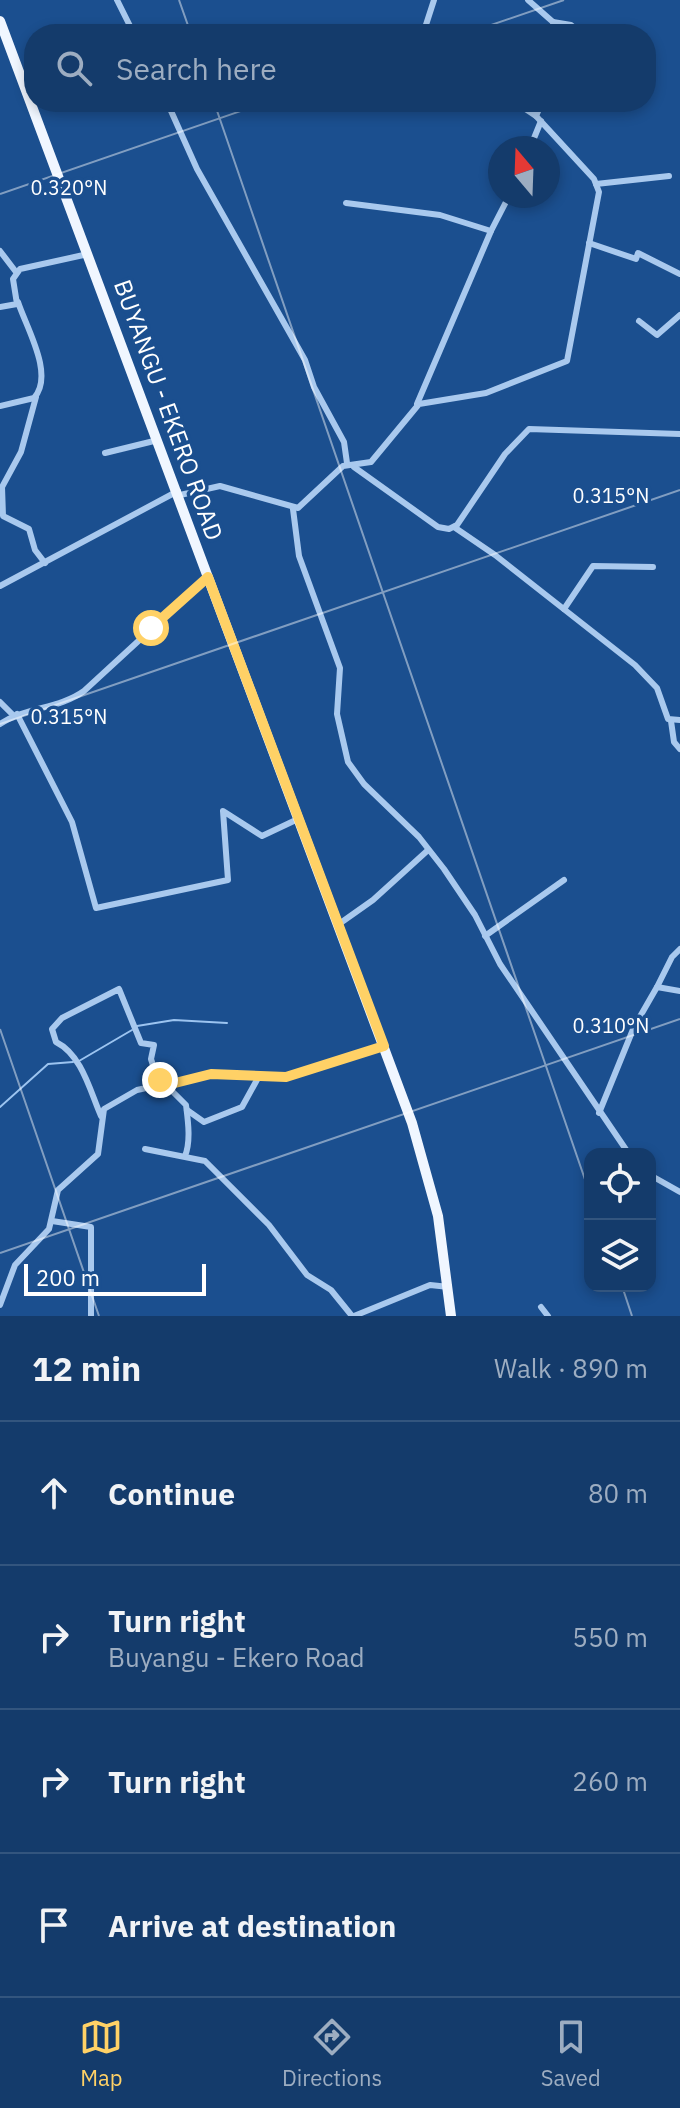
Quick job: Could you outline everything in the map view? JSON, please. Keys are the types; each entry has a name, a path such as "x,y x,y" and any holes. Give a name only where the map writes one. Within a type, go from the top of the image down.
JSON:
{"main road":[{"name":"BUYANGU - EKERO ROAD","path":"0,21 24,85"},
{"name":"BUYANGU - EKERO ROAD","path":"34,112 384,1046 430,1184 449,1287 451,1316"}],"street":[{"path":"117,0 129,24"},
{"path":"426,24 434,0"},
{"path":"528,0 553,22 565,24"},
{"path":"171,112 197,169 305,360 314,387 344,442 347,463"},
{"path":"416,405 486,393 567,361 599,195 596,184 529,112"},
{"path":"533,136 540,112"},
{"path":"596,184 669,176"},
{"path":"346,203 440,215 491,231"},
{"path":"0,586 179,493 220,486 293,509 300,507 347,463 368,464 416,405 503,208"},
{"path":"589,243 636,259 638,253 680,274"},
{"path":"0,251 16,272"},
{"path":"45,563 33,547 29,529 11,522 2,511 2,485 21,452 41,367 13,279 16,272 27,266 88,254"},
{"path":"0,307 12,307 18,302"},
{"path":"639,321 657,335 680,315"},
{"path":"0,406 36,397"},
{"path":"454,527 505,454 529,429 680,434"},
{"path":"105,453 158,440"},
{"path":"347,463 367,472 438,527 454,527 564,609 648,678 658,690 671,721 674,742 680,749"},
{"path":"293,509 299,556 337,655 340,679 337,714 348,762 364,784 419,837 444,869 599,1113 625,1148"},
{"path":"564,609 593,566 653,567"},
{"path":"0,724 16,715 70,700 84,691 208,577"},
{"path":"0,702 16,715 72,822 96,908 227,881 230,875 222,812 262,836 298,819"},
{"path":"671,721 680,720"},
{"path":"339,924 373,900 427,851"},
{"path":"485,936 564,880"},
{"path":"599,1113 634,1027 672,957 680,949"},
{"path":"657,987 680,991"},
{"path":"101,1116 75,1058 52,1035 55,1023 62,1018 119,989 141,1043 154,1045 152,1064 163,1085 187,1110 204,1122 242,1107 258,1078"},
{"path":"0,1305 15,1265 36,1245 52,1221 58,1190 98,1154 101,1116 108,1104 127,1094 211,1074 275,1079 319,1069 384,1046"},
{"path":"185,1156 190,1142 185,1127 187,1110"},
{"path":"145,1149 205,1161 245,1198 307,1275 331,1290 353,1316 430,1285 449,1287"},
{"path":"656,1178 680,1192"},
{"path":"52,1221 91,1227 91,1316"},
{"path":"541,1307 548,1316"}],"waterway":[{"path":"137,1026 174,1020 227,1023"},
{"path":"79,1061 132,1030"},
{"path":"0,1107 48,1064 73,1062"}],"route":[{"path":"151,628 208,577 384,1046 319,1069 275,1079 211,1074 167,1085 160,1080"}]}
